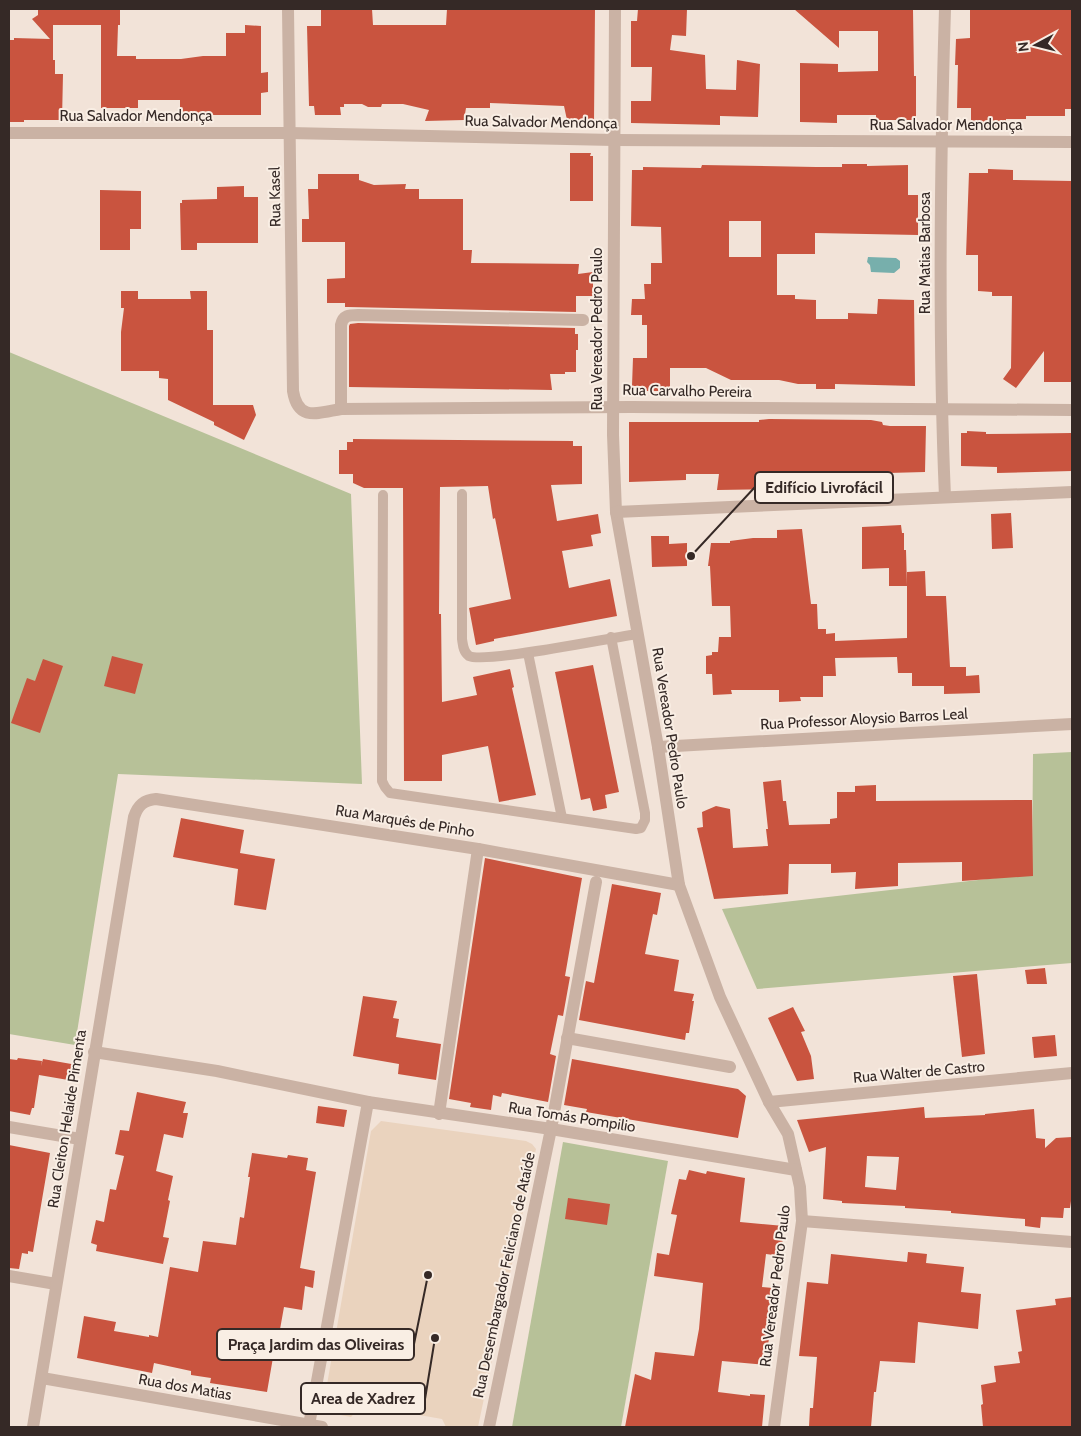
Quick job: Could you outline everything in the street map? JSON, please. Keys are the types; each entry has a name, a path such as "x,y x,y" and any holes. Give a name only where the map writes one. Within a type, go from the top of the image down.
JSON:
{"street":[{"name":"Rua Kasel","path":"288,9 293,384"},
{"name":"Rua Vereador Pedro Paulo","path":"615,9 614,443 616,512 658,747 679,885 720,997 768,1102 788,1134 800,1187 802,1221 774,1427"},
{"name":"Rua Matias Barbosa","path":"945,9 941,141 942,410 945,497"},
{"name":"Rua Salvador Mendonça","path":"9,133 290,133 614,140 1072,142"},
{"path":"341,409 341,325 342,320 346,316 583,320"},
{"name":"Rua Carvalho Pereira","path":"293,384 297,406 303,412 312,414 341,409 614,407 1072,410"},
{"path":"616,512 1072,492"},
{"name":"Rua Professor Aloysio Barros Leal","path":"658,747 1072,724"},
{"name":"Rua Marquês de Pinho","path":"134,817 140,804 149,799 156,799 478,849 679,885"},
{"name":"Rua Cleiton Helaide Pimenta","path":"33,1427 134,817"},
{"path":"439,1114 478,849"},
{"name":"Rua Desembargador Feliciano de Ataíde","path":"489,1427 551,1129 596,882"},
{"path":"567,1038 730,1067"},
{"name":"Rua Tomás Pompilio","path":"94,1052 217,1071 368,1102 439,1114 551,1129 796,1170"},
{"name":"Rua Walter de Castro","path":"768,1102 1072,1074"},
{"path":"309,1425 368,1102"},
{"path":"9,1127 80,1139"},
{"path":"802,1221 1072,1242"},
{"path":"9,1276 56,1284"},
{"name":"Rua dos Matias","path":"42,1378 322,1427"}],"lane":[{"path":"462,494 462,639 464,650 470,656 481,658 528,653 638,634"},
{"path":"383,495 382,781 384,787 390,793 636,829 641,828 645,820 611,638"},
{"path":"528,653 562,818"}],"green space":[{"path":"9,352 351,494 362,784 118,774 75,1045 9,1034"},
{"path":"1072,752 1072,963 757,989 722,909 1032,874 1033,754"},
{"path":"563,1142 668,1161 621,1427 512,1427"}],"shaded area":[{"path":"381,1121 526,1141 536,1149 478,1427 446,1427 442,1419 362,1405 351,1417 330,1413 324,1402 371,1131"}],"water":[{"path":"868,257 896,258 900,261 900,268 894,273 871,272 870,265 867,262"}],"building":[{"path":"38,9 120,9 117,56 136,56 136,59 226,56 226,33 245,33 245,25 261,26 261,73 268,72 268,92 261,93 261,115 202,115 202,121 199,122 180,122 180,100 138,100 138,108 101,108 101,25 53,25 55,74 63,74 62,120 9,122 9,40 14,40 14,38 50,39 32,19 38,15"},
{"path":"321,9 372,9 373,25 446,25 447,9 595,9 594,121 567,120 564,106 490,103 490,108 466,108 464,120 425,121 429,110 403,104 382,104 381,107 368,107 362,104 344,104 344,107 340,107 341,115 315,115 314,106 309,106 307,26 321,26"},
{"path":"638,9 687,9 686,36 672,35 670,50 705,55 706,89 736,90 737,60 760,64 758,117 720,116 720,125 631,123 631,101 651,101 652,67 631,67 631,21 637,21"},
{"path":"794,9 913,10 916,120 876,120 876,115 837,115 837,123 800,122 800,63 838,64 838,72 878,71 878,31 839,31 839,48"},
{"path":"970,9 1072,9 1072,109 1065,109 1065,116 1026,116 1026,119 1006,119 1006,127 971,126 971,108 957,108 958,65 955,65 956,39 970,38"},
{"path":"570,153 591,153 590,156 593,156 593,201 570,201"},
{"path":"842,164 867,164 867,166 908,165 908,195 918,195 918,235 815,233 815,254 777,254 777,295 795,295 795,299 816,300 816,319 848,319 848,313 877,314 878,299 914,300 915,386 835,384 835,389 816,389 816,384 798,384 779,380 731,380 706,368 670,368 670,391 644,391 644,386 632,386 633,358 647,358 647,325 642,325 642,315 631,315 632,299 645,299 644,284 651,284 651,263 662,263 661,227 631,226 632,170 643,170 643,167 701,168 702,165 842,167","holes":["729,221 761,221 761,257 729,257"]},
{"path":"988,169 1013,170 1013,180 1072,181 1072,382 1044,382 1044,351 1016,388 1003,379 1011,368 1012,296 992,296 992,292 978,291 978,255 966,255 969,173 988,173"},
{"path":"318,174 359,174 359,180 374,185 406,184 405,189 419,189 419,199 463,199 463,250 472,250 471,263 579,264 578,274 593,272 593,296 576,296 576,312 345,307 345,303 327,303 327,279 345,278 345,242 302,242 302,219 309,219 308,189 318,189"},
{"path":"244,186 244,197 258,197 258,243 197,243 197,250 181,250 180,203 182,203 182,200 217,199 217,187"},
{"path":"100,190 141,191 141,229 130,229 130,250 100,250"},
{"path":"121,291 138,291 138,299 191,299 190,291 207,291 207,330 213,330 213,405 253,405 256,415 244,440 214,425 214,422 168,400 168,379 159,378 159,371 121,371 121,332 124,308 121,308"},
{"path":"350,324 575,328 575,334 578,334 576,372 550,374 552,390 349,387 349,326"},
{"path":"759,420 871,420 890,426 926,426 925,472 888,473 888,477 869,477 868,481 776,489 717,490 719,474 686,474 686,480 629,482 629,422 759,422"},
{"path":"967,431 986,432 986,434 1072,433 1072,471 997,473 997,467 961,466 961,433 967,433"},
{"path":"353,439 573,441 573,446 582,446 582,484 551,485 557,521 598,514 601,533 591,535 593,546 562,551 569,588 610,579 617,616 494,639 494,641 476,645 469,608 511,599 495,518 493,519 488,486 440,487 439,614 441,614 442,702 477,695 473,677 510,669 514,687 512,688 536,795 499,802 488,746 442,755 442,781 404,781 403,488 364,488 353,483 353,474 339,474 339,450 347,450 347,442 353,442"},
{"path":"1011,513 1013,548 992,549 991,514"},
{"path":"901,525 902,533 904,533 904,550 906,550 907,586 889,586 889,568 862,569 862,527"},
{"path":"802,529 811,604 817,604 818,629 826,629 826,634 835,633 835,641 907,638 907,572 925,571 926,596 946,596 950,667 966,667 966,676 979,675 980,693 944,694 944,686 912,686 912,673 898,673 897,657 835,658 836,676 823,676 823,697 800,697 801,701 779,702 779,690 731,690 732,694 713,695 712,674 706,674 706,656 712,655 712,652 718,652 719,637 731,637 730,606 712,606 710,566 708,566 711,543 730,543 730,541 753,538 777,538 777,530"},
{"path":"651,536 669,536 669,544 687,543 687,566 652,567"},
{"path":"112,656 143,664 135,694 104,686"},
{"path":"43,659 63,666 40,733 11,723 27,678 35,681"},
{"path":"593,665 619,792 605,795 607,808 593,811 590,798 581,800 555,672"},
{"path":"781,780 783,801 786,801 789,825 830,824 830,819 837,818 837,792 855,792 855,786 876,785 876,801 1032,800 1033,876 962,881 962,862 898,863 898,886 855,889 856,872 831,873 831,864 789,864 788,894 714,899 697,828 703,827 702,812 716,806 730,809 733,848 768,846 763,782"},
{"path":"181,818 244,830 240,853 275,859 266,910 234,905 238,869 173,857"},
{"path":"485,858 582,878 565,976 570,977 563,1016 558,1015 550,1054 556,1056 548,1102 502,1093 501,1097 493,1095 491,1110 470,1107 471,1103 449,1099"},
{"path":"612,884 661,893 657,915 653,914 645,954 679,960 674,991 694,994 689,1033 686,1033 685,1040 579,1020 586,981 594,983"},
{"path":"1045,968 1047,984 1027,984 1025,970"},
{"path":"977,974 985,1054 962,1057 953,976"},
{"path":"363,996 397,1001 393,1018 399,1019 396,1037 441,1044 436,1080 398,1074 399,1064 353,1056"},
{"path":"793,1007 805,1031 801,1032 811,1056 814,1079 797,1081 768,1018"},
{"path":"1055,1035 1057,1056 1034,1058 1032,1037"},
{"path":"18,1058 42,1061 41,1066 43,1059 77,1065 74,1081 39,1075 34,1108 32,1108 30,1115 9,1111 9,1059 17,1060"},
{"path":"572,1059 738,1089 746,1096 738,1138 586,1112 587,1109 564,1105"},
{"path":"137,1092 186,1102 183,1113 188,1113 183,1138 164,1134 156,1171 173,1176 163,1237 169,1238 163,1264 96,1251 97,1245 91,1243 96,1220 104,1222 110,1189 116,1190 124,1156 115,1154 120,1130 129,1131"},
{"path":"318,1106 347,1110 344,1127 316,1123"},
{"path":"924,1107 925,1118 985,1115 1034,1109 1036,1138 1045,1139 1045,1148 1056,1138 1072,1137 1072,1201 1070,1208 1064,1208 1063,1218 1041,1217 1040,1228 1025,1226 1025,1219 951,1213 951,1211 905,1208 905,1206 842,1203 842,1201 823,1199 826,1147 809,1152 797,1120","holes":["867,1156 899,1157 896,1190 865,1187"]},
{"path":"9,1145 50,1153 33,1252 28,1251 28,1254 22,1253 19,1269 9,1268"},
{"path":"252,1153 287,1158 288,1155 308,1158 306,1170 316,1172 300,1268 315,1271 313,1288 305,1286 302,1310 284,1307 267,1392 210,1383 211,1378 191,1375 191,1371 154,1363 152,1373 77,1358 84,1316 116,1322 114,1331 158,1337 170,1267 198,1272 203,1241 236,1245 240,1217 244,1218"},
{"path":"689,1170 706,1174 707,1171 745,1178 740,1222 784,1226 781,1256 766,1254 762,1287 773,1288 768,1346 770,1347 767,1365 722,1361 718,1392 750,1396 750,1394 765,1395 762,1427 625,1427 635,1374 651,1380 655,1352 694,1356 699,1329 703,1283 654,1276 657,1253 669,1255 677,1215 671,1214 679,1179 686,1180"},
{"path":"568,1198 610,1204 607,1225 565,1219"},
{"path":"908,1252 927,1254 926,1263 964,1267 961,1292 981,1294 978,1329 918,1322 915,1363 880,1361 876,1392 874,1392 871,1427 809,1427 810,1408 813,1408 817,1357 799,1356 807,1282 828,1284 831,1254 907,1262"},
{"path":"1072,1297 1072,1427 983,1427 981,1385 996,1382 994,1366 1020,1363 1018,1352 1022,1351 1016,1310 1056,1305 1055,1299"}],"place":[{"name":"Edifício Livrofácil","path":"691,556"},
{"name":"Praça Jardim das Oliveiras","path":"428,1275"},
{"name":"Area de Xadrez","path":"435,1338"}]}
